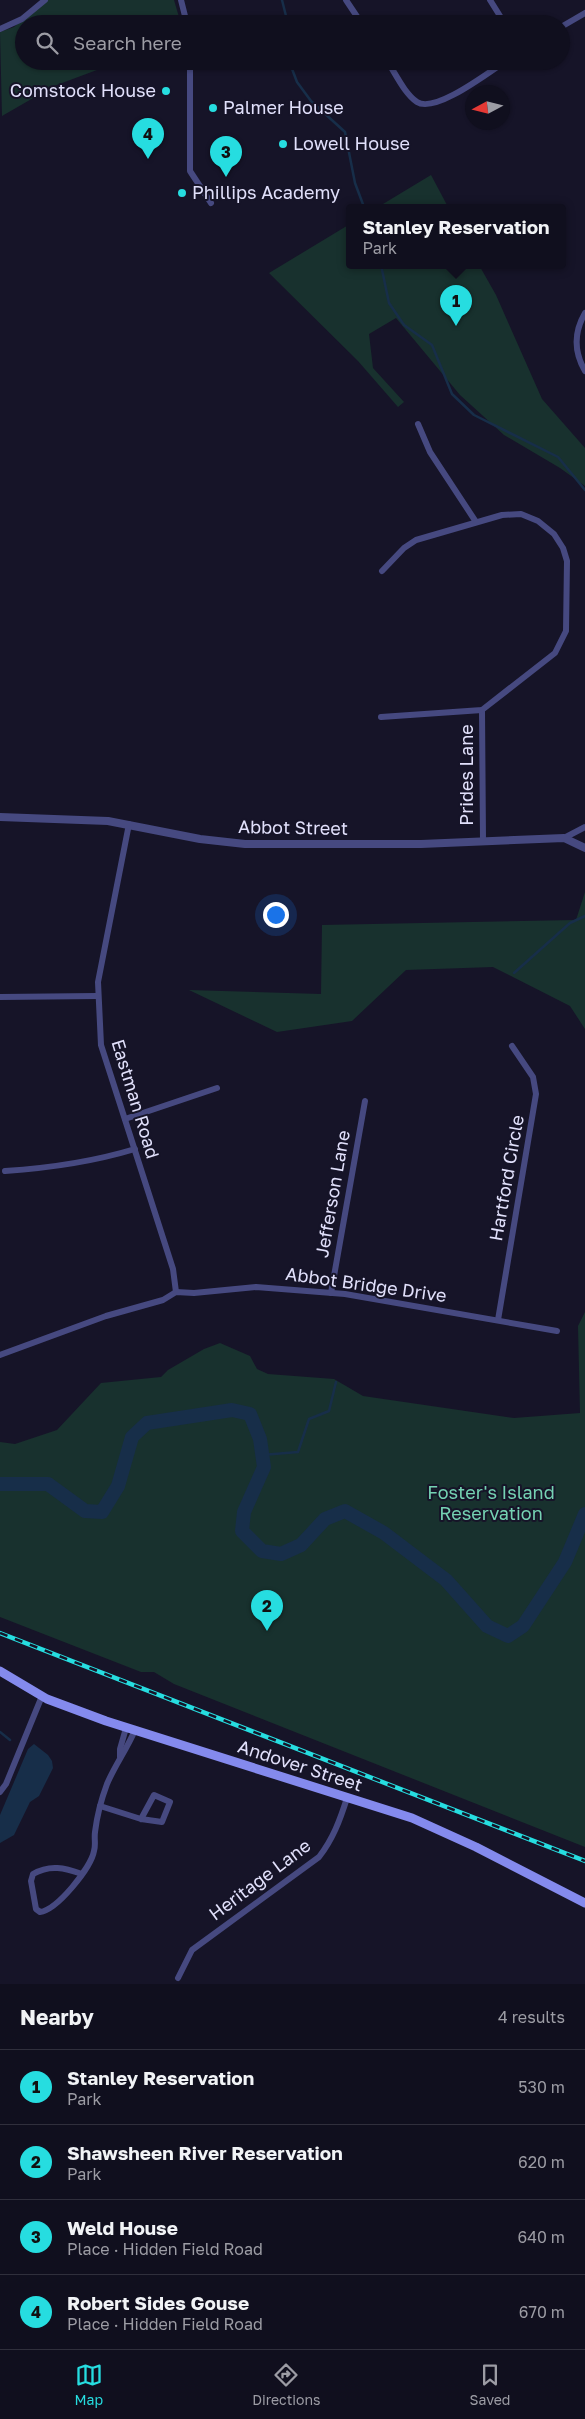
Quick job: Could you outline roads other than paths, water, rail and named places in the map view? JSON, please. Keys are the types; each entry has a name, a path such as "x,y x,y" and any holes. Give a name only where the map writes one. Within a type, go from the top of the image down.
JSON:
{"main road":[{"name":"Andover Street","path":"0,1671 42,1696 130,1729 412,1818 476,1847 585,1904"}],"street":[{"path":"27,15 44,0"},
{"path":"181,0 184,15"},
{"path":"346,0 356,15"},
{"path":"490,0 499,15"},
{"path":"570,21 585,12"},
{"path":"0,29 15,22"},
{"path":"190,70 190,171 211,204"},
{"path":"393,70 413,98 420,104 430,105 443,100 491,70"},
{"path":"585,313 578,328 577,341 578,354 585,371"},
{"path":"418,424 430,452 476,522"},
{"path":"381,717 482,710 556,652 566,631 567,561 563,548 554,534 538,521 521,514 502,515 416,540 404,548 382,571"},
{"name":"Prides Lane","path":"482,710 483,840"},
{"name":"Abbot Street","path":"0,817 108,821 200,839 245,844 391,844 564,838 585,848"},
{"name":"Eastman Road","path":"129,824 98,982 97,996 101,1045 173,1269 176,1292"},
{"path":"564,838 585,827"},
{"path":"0,997 97,996"},
{"name":"Hartford Circle","path":"498,1320 536,1094 533,1077 512,1046"},
{"path":"125,1119 217,1088"},
{"name":"Jefferson Lane","path":"331,1292 365,1101"},
{"path":"5,1171 70,1165 135,1149"},
{"name":"Abbot Bridge Drive","path":"0,1355 106,1316 163,1300 176,1292 194,1293 256,1287 331,1292 557,1331"},
{"path":"0,1792 6,1784 42,1696"},
{"path":"82,1874 62,1868 41,1870 33,1874 30,1881 36,1909 40,1912 46,1911 54,1906 82,1874 94,1852 100,1806 120,1757 126,1751 130,1729"},
{"path":"100,1806 141,1819 162,1822 170,1802 154,1795 141,1819"},
{"name":"Heritage Lane","path":"178,1978 192,1950 319,1857 329,1844 339,1824 347,1798"}],"water":[{"path":"34,1744 48,1755 52,1761 53,1768 39,1796 30,1802 14,1835 0,1843 0,1815 28,1749"}],"waterway":[{"path":"282,0 286,15"},
{"path":"292,70 297,82 311,101 345,132 355,183 363,204"},
{"path":"382,269 389,303 404,325 432,345 452,394 474,415 558,457 585,490"},
{"path":"514,973 570,923 585,916"},
{"path":"262,1455 298,1452 309,1419 329,1411 336,1382"},
{"path":"0,1484 48,1484 85,1511 102,1512 118,1486 132,1437 147,1423 232,1410 250,1414 260,1439 264,1467 244,1512 242,1531 262,1551 281,1554 301,1545 325,1519 345,1511 384,1533 446,1580 487,1626 508,1636 523,1626 565,1562 585,1514"},
{"path":"0,1732 10,1740"}],"railway":[{"path":"0,1633 585,1861"}],"place":[{"name":"Comstock House","path":"166,91"},
{"name":"Palmer House","path":"213,108"},
{"name":"Lowell House","path":"283,144"},
{"name":"Robert Sides Gouse","path":"148,159"},
{"name":"Weld House","path":"226,177"},
{"name":"Phillips Academy","path":"182,193"},
{"name":"Stanley Reservation","path":"456,326"},
{"name":"Shawsheen River Reservation","path":"267,1631"}],"park label":[{"name":"Foster's Island Reservation","path":"491,1504"}]}
